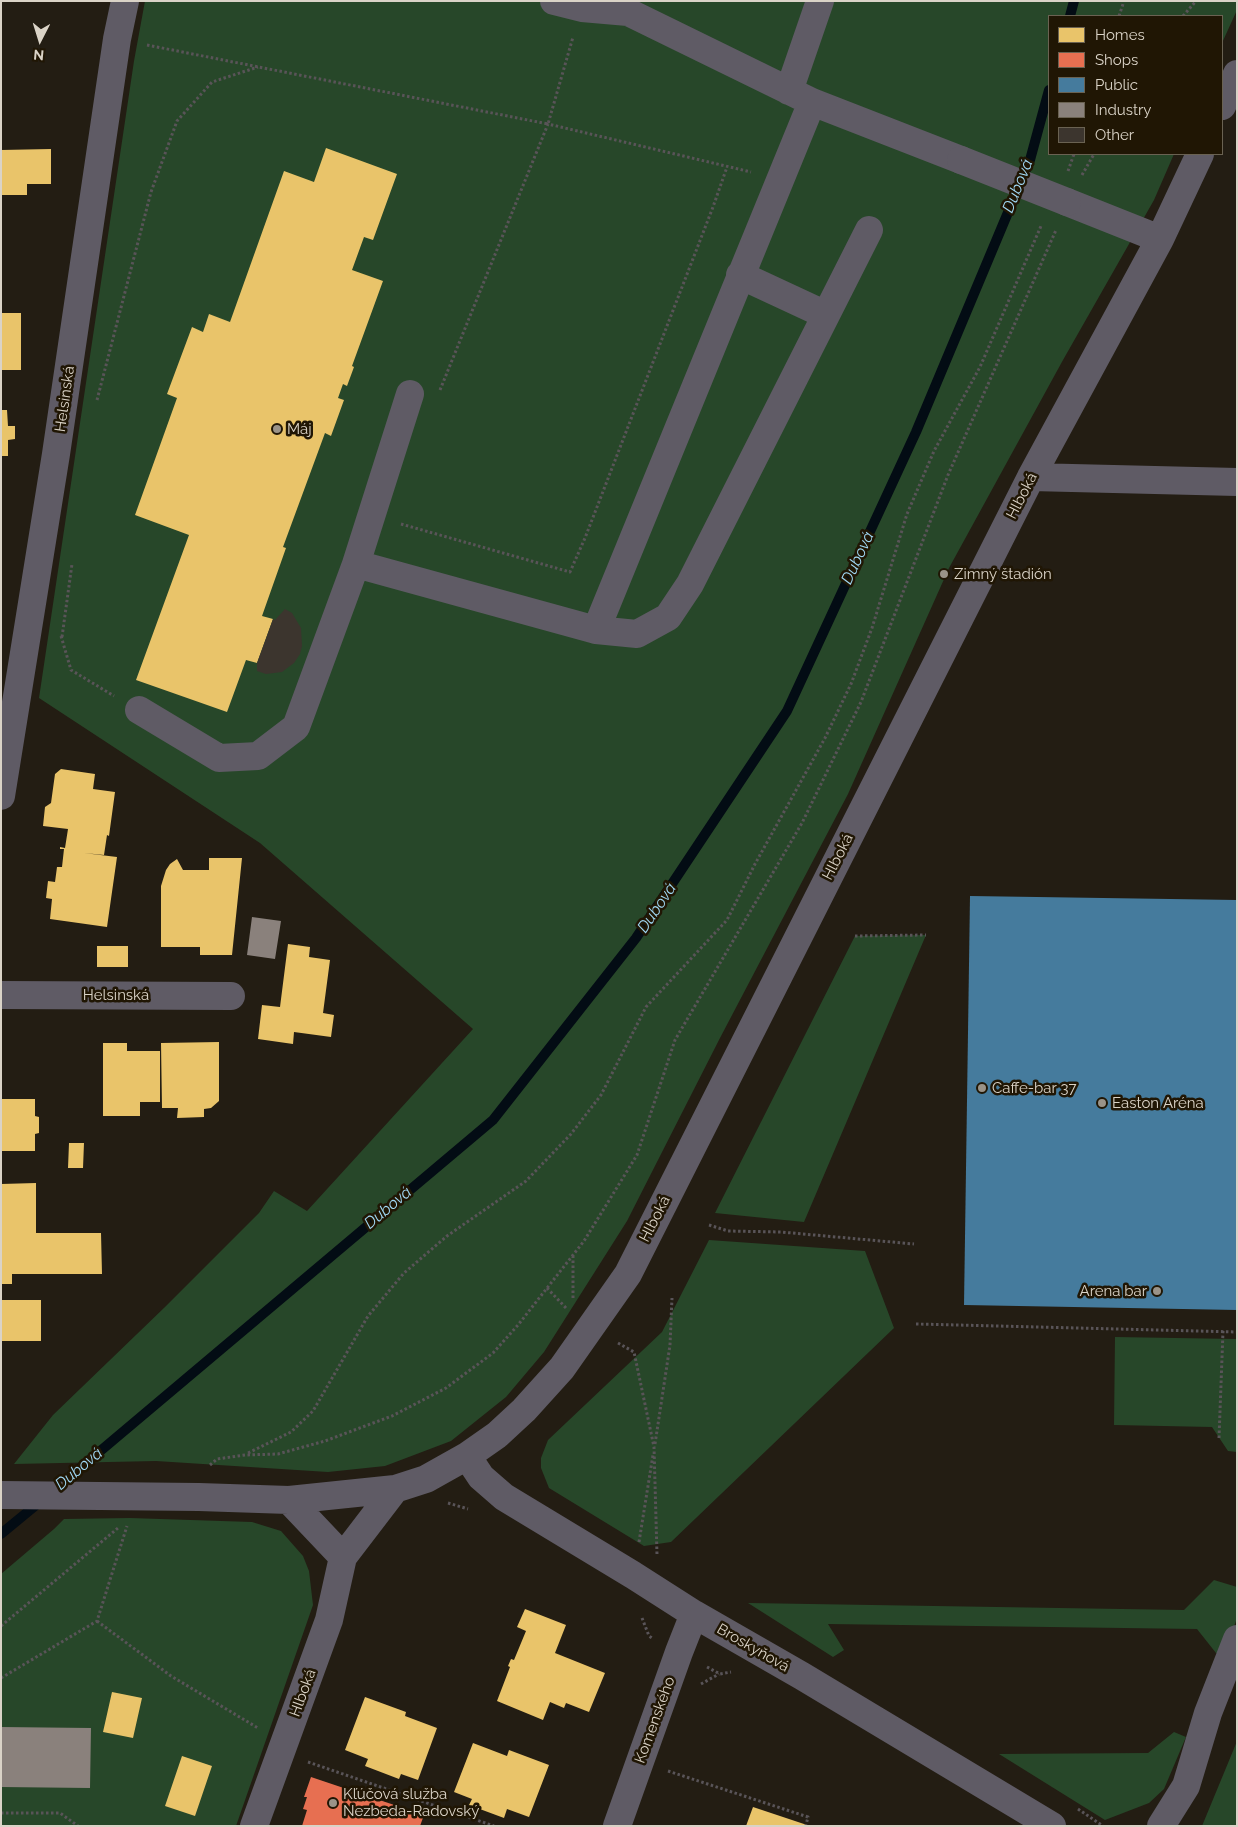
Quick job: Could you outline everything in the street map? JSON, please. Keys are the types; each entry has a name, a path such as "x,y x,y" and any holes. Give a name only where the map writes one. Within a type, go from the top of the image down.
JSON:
{"street":[{"name":"Helsinská","path":"2,781 56,454 124,1"},
{"path":"554,1 582,8 624,6 800,96 1160,239"},
{"path":"596,630 782,173 820,1"},
{"path":"1223,104 1237,74"},
{"path":"1223,117 1237,118"},
{"name":"Hlboká","path":"1,1495 124,1507 288,1500 395,1490 426,1478 467,1456 497,1435 524,1410 562,1368 628,1274 1032,477 1160,239 1200,155"},
{"path":"356,564 596,630 637,634 668,617 690,584 869,230"},
{"path":"740,276 826,315"},
{"path":"139,710 219,758 258,756 296,726 356,564 410,394"},
{"path":"1032,477 1237,482"},
{"name":"Helsinská","path":"1,995 231,996"},
{"name":"Broskyňová","path":"467,1456 481,1477 504,1497 634,1575 694,1614 802,1676 1052,1826"},
{"name":"Hlboká","path":"254,1826 329,1620 343,1557 395,1490"},
{"path":"288,1500 343,1557"},
{"name":"Komenského","path":"617,1826 694,1614"},
{"path":"1161,1826 1186,1786 1208,1713 1237,1639"}],"path":[{"path":"1119,15 1124,1"},
{"path":"1184,15 1196,1"},
{"path":"440,392 548,124 582,8"},
{"path":"117,39 548,124 750,172 782,173"},
{"path":"96,405 151,192 177,120 212,82 258,66"},
{"path":"1067,175 1074,155"},
{"path":"398,524 570,572 589,529 727,167"},
{"path":"205,1470 216,1459 245,1454 278,1454 325,1441 392,1416 446,1388 493,1353 518,1325 584,1241 637,1155 675,1040 802,823 861,702 948,475 1047,254 1067,202"},
{"path":"245,1454 291,1432 313,1411 368,1316 404,1273 447,1236 526,1181 571,1134 601,1096 646,1007 727,920 755,864 825,738 851,684 872,628 908,514 934,451 980,367 1044,221"},
{"path":"62,637 72,560"},
{"path":"59,628 71,670 139,710"},
{"path":"855,936 926,935"},
{"path":"709,1225 728,1231 781,1232 914,1244"},
{"path":"572,1314 573,1254"},
{"path":"637,1552 670,1345 672,1298"},
{"path":"916,1324 1237,1332"},
{"path":"1219,1438 1223,1331"},
{"path":"634,1352 654,1447 657,1556"},
{"path":"1,1678 97,1621 124,1507"},
{"path":"1,1626 124,1507"},
{"path":"97,1621 172,1676 260,1729"},
{"path":"306,1761 494,1826"},
{"path":"663,1769 808,1817 806,1825"},
{"path":"1,1812 60,1813 78,1826"}],"green space":[{"path":"145,1 1237,1 1237,10 1223,41 1223,15 1048,15 1048,155 1174,155 1154,200 1063,360 949,568 848,794 720,1038 627,1221 544,1352 506,1397 451,1441 385,1466 328,1472 156,1461 14,1464 53,1415 259,1213 274,1191 307,1211 473,1029 260,843 39,698 134,61"},
{"path":"926,935 804,1222 715,1213 855,936"},
{"path":"709,1240 865,1251 894,1328 671,1542 644,1546 549,1488 541,1468 541,1458 548,1440 662,1332"},
{"path":"1115,1337 1237,1339 1237,1452 1228,1451 1212,1427 1114,1425"},
{"path":"130,1518 252,1522 281,1531 303,1556 309,1571 313,1605 236,1826 1,1826 1,1574 64,1519"},
{"path":"1214,1580 1237,1587 1237,1618 1224,1656 1216,1653 1197,1629 828,1624 844,1650 833,1657 748,1603 1184,1610"},
{"path":"1174,1732 1186,1737 1164,1789 1149,1803 1105,1820 999,1754 1148,1753"},
{"path":"1237,1741 1237,1826 1202,1826 1233,1751"}],"building: Homes":[{"path":"326,148 397,174 373,240 364,237 352,270 383,281 352,366 354,367 347,386 343,384 338,398 344,400 331,436 325,433 283,547 286,548 262,616 273,619 257,663 246,660 227,712 136,680 189,535 135,515 177,398 167,394 192,327 203,332 209,314 230,322 284,171 314,182"},
{"path":"51,149 51,184 27,184 27,195 1,195 1,150"},
{"path":"1,313 21,313 21,370 1,370"},
{"path":"1,410 7,410 8,426 15,426 15,439 8,440 8,456 1,456"},
{"path":"61,769 95,774 93,789 115,792 109,836 107,835 104,855 84,853 117,857 107,927 50,919 52,899 46,898 48,881 55,882 57,867 62,867 64,849 60,849 60,847 65,848 68,829 43,826 45,807 51,803 55,774"},
{"path":"209,858 242,858 232,955 200,955 200,947 161,947 161,886 166,870 177,859 183,870 209,870"},
{"path":"288,944 310,947 309,957 330,960 323,1013 334,1015 331,1037 294,1032 293,1044 258,1039 262,1005 280,1007"},
{"path":"97,946 128,946 128,967 97,967"},
{"path":"219,1042 219,1101 211,1108 204,1109 204,1117 177,1118 178,1108 162,1108 161,1043"},
{"path":"103,1043 127,1043 127,1051 160,1051 160,1102 140,1102 140,1116 103,1116"},
{"path":"1,1099 35,1099 35,1116 39,1117 39,1133 35,1134 35,1151 1,1151"},
{"path":"69,1143 84,1143 83,1168 68,1168"},
{"path":"36,1183 36,1233 101,1233 102,1274 12,1274 12,1284 1,1284 1,1184"},
{"path":"1,1300 41,1300 41,1341 1,1341"},
{"path":"525,1609 566,1625 555,1653 605,1673 589,1712 566,1703 564,1708 550,1702 543,1720 497,1701 510,1667 508,1666 511,1659 514,1660 526,1631 517,1627"},
{"path":"112,1692 142,1698 133,1738 103,1732"},
{"path":"365,1697 406,1712 405,1716 437,1728 418,1780 401,1774 399,1779 365,1766 368,1759 345,1750"},
{"path":"473,1743 507,1756 509,1750 549,1765 529,1817 507,1809 504,1818 469,1805 472,1799 454,1792"},
{"path":"182,1756 212,1766 195,1816 165,1806"},
{"path":"753,1807 807,1825 807,1826 746,1826"}],"building: Shops":[{"path":"311,1777 424,1815 420,1826 302,1826 307,1810 303,1809 307,1797 304,1797"}],"building: Public":[{"name":"Easton Aréna","path":"970,896 1237,900 1237,1310 964,1305"}],"building: Industry":[{"path":"252,917 281,921 275,959 247,955"},
{"path":"1,1727 91,1728 90,1788 1,1787"}],"building: Other":[{"path":"285,609 292,613 301,628 302,646 300,654 294,663 282,672 266,674 257,671 257,663 273,619 275,620"}],"waterway":[{"name":"Dubová","path":"1070,15 1074,1"},
{"name":"Dubová","path":"54,1490 493,1120 636,938 787,711 916,432 1030,160 1048,94"},
{"name":"Dubová","path":"1,1534 41,1501"}],"place":[{"name":"Máj","path":"277,429"},
{"name":"Zimný štadión","path":"944,574"},
{"name":"Caffe-bar 37","path":"982,1088"},
{"name":"Easton Aréna","path":"1102,1103"},
{"name":"Arena bar","path":"1157,1291"},
{"name":"Kľúčová služba Nezbeda-Radovský","path":"333,1803"}]}
